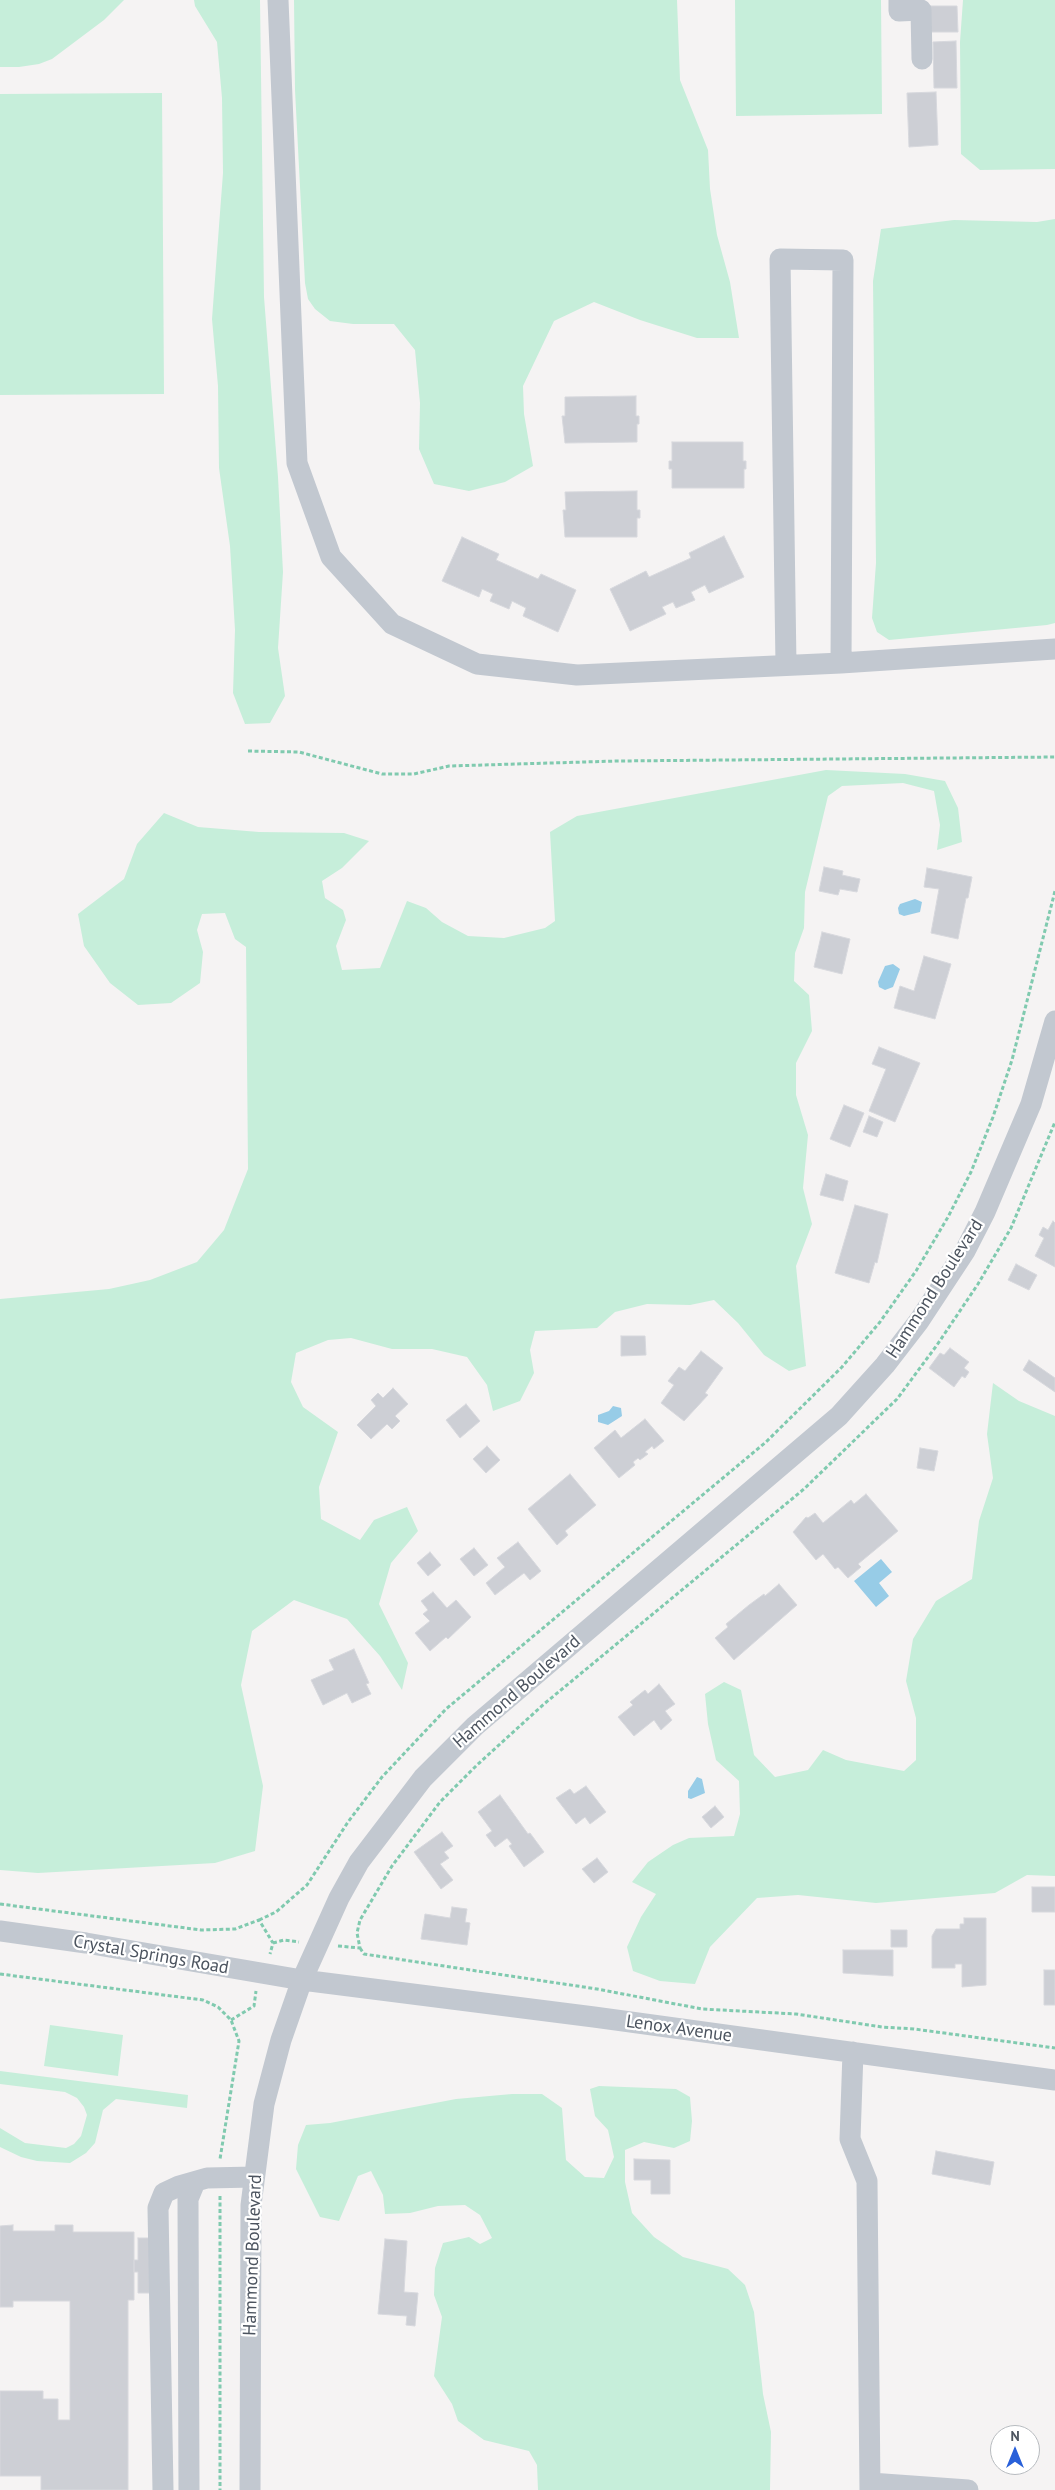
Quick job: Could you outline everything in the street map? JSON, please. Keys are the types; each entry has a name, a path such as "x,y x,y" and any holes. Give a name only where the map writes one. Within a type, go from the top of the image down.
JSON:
{"street":[{"path":"278,0 297,463 331,557 392,624 477,664 577,675 841,663 1055,649"},
{"path":"898,0 899,11 921,10 922,58"},
{"path":"786,665 780,259 842,260 841,663"},
{"name":"Hammond Boulevard","path":"250,2490 251,2205 264,2104 281,2040 302,1980 339,1898 360,1862 423,1778 475,1726 839,1416 885,1365 934,1298 965,1251 986,1212 1030,1104 1055,1021"},
{"name":"Crystal Springs Road","path":"0,1931 96,1945 302,1980"},
{"name":"Lenox Avenue","path":"302,1980 1055,2080"},
{"path":"853,2052 850,2139 866,2182 870,2486 968,2490"},
{"path":"163,2490 158,2208 164,2193 179,2186 207,2178 254,2177"},
{"path":"189,2490 188,2199 195,2182"}],"path":[{"path":"248,751 299,752 382,774 414,774 449,766 618,761 1055,757"},
{"path":"259,1920 276,1912 307,1886 348,1822 382,1777 446,1709 766,1442 842,1367 880,1322 916,1271 948,1218 971,1172 993,1117 1012,1060 1055,891"},
{"path":"1055,1122 1011,1228 978,1284 897,1400 804,1489 544,1704 440,1802 392,1866 360,1920 356,1933 360,1948 364,1954 597,1989 702,2009 796,2014 882,2028 914,2029 1055,2048"},
{"path":"273,1943 284,1940 360,1948"},
{"path":"0,1974 203,2000 218,2007 231,2020 239,2041 220,2158 220,2490"}],"green space":[{"path":"0,0 124,0 104,20 52,59 39,64 0,67"},
{"path":"194,0 260,0 264,297 278,477 283,572 278,648 285,696 270,723 245,724 233,693 235,630 230,546 219,468 218,386 212,319 223,173 222,98 217,42 195,6"},
{"path":"294,0 677,0 680,80 708,150 710,189 717,235 730,282 739,338 697,338 640,320 594,302 554,321 523,386 524,414 533,466 505,482 469,491 434,484 419,449 420,403 415,350 394,324 353,324 330,321 315,309 308,299 305,283 295,90"},
{"path":"735,0 881,0 882,114 736,116"},
{"path":"963,0 1055,0 1055,169 980,170 961,154 960,42"},
{"path":"162,93 164,394 0,395 0,94"},
{"path":"1055,219 1055,623 889,640 877,632 872,618 876,563 873,281 881,229 954,220 1037,222"},
{"path":"826,770 905,774 945,781 958,808 962,842 937,850 940,825 934,791 903,783 842,786 828,796 805,892 804,928 795,953 794,981 809,995 812,1031 796,1063 796,1095 808,1135 803,1188 812,1224 796,1266 806,1366 789,1371 764,1355 738,1323 714,1300 690,1305 647,1304 615,1312 597,1328 535,1331 530,1350 534,1373 520,1401 493,1411 487,1385 467,1357 432,1349 392,1349 351,1338 328,1340 296,1353 291,1382 303,1407 338,1432 319,1487 321,1519 360,1540 374,1520 407,1507 418,1531 391,1563 379,1604 408,1663 402,1690 380,1656 347,1619 294,1600 252,1631 241,1685 263,1786 255,1851 215,1863 38,1873 0,1870 0,1299 109,1289 150,1280 197,1262 224,1230 248,1169 246,947 235,939 225,913 202,914 197,930 203,952 200,983 171,1003 138,1005 110,983 84,946 78,914 124,879 137,844 164,813 198,827 259,832 344,833 369,841 342,868 322,881 325,898 343,910 346,920 336,946 342,970 380,968 407,901 426,908 442,922 468,936 504,938 545,928 555,921 550,832 577,816"},
{"path":"993,1383 1019,1401 1055,1416 1055,1876 1027,1875 995,1893 876,1903 798,1895 757,1898 710,1947 695,1984 660,1981 633,1971 627,1947 641,1917 656,1894 632,1882 648,1862 673,1845 689,1838 734,1836 740,1814 739,1781 716,1760 708,1724 705,1694 724,1682 741,1690 754,1755 775,1777 808,1770 823,1750 846,1760 904,1771 916,1760 916,1718 906,1681 913,1639 936,1601 972,1579 979,1521 993,1478 987,1434"},
{"path":"50,2025 123,2035 118,2076 44,2066"},
{"path":"0,2071 188,2095 187,2108 116,2099 103,2110 95,2143 86,2153 70,2163 37,2161 21,2157 0,2147 0,2128 25,2143 66,2148 74,2144 81,2136 87,2115 84,2107 77,2098 65,2092 0,2084"},
{"path":"599,2086 676,2089 690,2097 692,2121 690,2141 674,2148 644,2142 625,2150 625,2182 632,2213 654,2237 683,2257 728,2269 745,2285 754,2312 763,2394 771,2432 770,2490 538,2490 537,2465 529,2451 484,2440 458,2421 452,2404 434,2376 442,2317 434,2295 435,2268 443,2243 469,2237 480,2244 492,2238 480,2215 465,2205 438,2206 410,2213 385,2214 383,2195 371,2171 358,2176 339,2221 320,2217 296,2169 298,2145 306,2125 330,2123 456,2099 512,2094 542,2094 562,2108 566,2160 585,2177 604,2178 614,2157 608,2130 595,2116 590,2089"}],"water":[{"path":"915,899 922,902 920,912 904,916 899,914 898,908 900,904"},
{"path":"893,964 900,969 893,987 885,990 879,987 878,982 885,966"},
{"path":"613,1406 621,1408 622,1416 608,1425 598,1422 598,1415 609,1411"},
{"path":"881,1559 892,1572 879,1583 889,1596 876,1607 854,1581"},
{"path":"697,1777 702,1779 705,1793 691,1799 688,1798 688,1791"}],"building":[{"path":"923,6 957,6 958,32 923,32"},
{"path":"956,41 957,88 934,88 933,42"},
{"path":"936,92 938,145 909,147 907,93"},
{"path":"636,396 636,416 639,416 637,442 565,443 562,416 565,416 565,397"},
{"path":"672,442 743,442 743,461 746,461 744,488 672,488 672,469 669,469 669,461 672,461"},
{"path":"637,491 637,510 640,510 640,518 637,518 637,537 565,537 563,510 566,510 565,492"},
{"path":"724,536 744,577 709,593 705,585 691,592 695,600 676,608 673,602 662,607 666,614 630,631 610,589 646,571 649,577 691,558 689,553"},
{"path":"462,537 499,554 496,560 538,579 541,574 576,590 558,632 523,616 526,608 512,601 509,609 490,601 493,594 482,589 479,597 442,581"},
{"path":"824,867 843,871 842,875 860,879 857,892 840,889 838,895 819,891"},
{"path":"927,868 972,877 958,939 931,933 939,889 924,887"},
{"path":"822,932 850,939 842,974 814,967"},
{"path":"924,956 951,964 935,1019 894,1008 900,986 914,991"},
{"path":"879,1047 920,1063 895,1122 869,1111 886,1069 872,1064"},
{"path":"844,1105 864,1113 850,1147 830,1139"},
{"path":"869,1116 883,1122 877,1137 863,1132"},
{"path":"826,1174 848,1181 843,1201 820,1195"},
{"path":"855,1205 888,1214 877,1263 875,1262 869,1283 835,1273"},
{"path":"1053,1221 1055,1223 1055,1267 1035,1256 1044,1238 1039,1235 1043,1227 1048,1230"},
{"path":"1016,1264 1037,1275 1029,1290 1008,1280"},
{"path":"621,1336 645,1336 646,1355 621,1356"},
{"path":"950,1348 969,1362 964,1368 969,1372 965,1378 962,1376 954,1387 929,1368 940,1353 944,1355"},
{"path":"701,1351 723,1368 705,1393 708,1395 684,1421 661,1403 674,1385 668,1381 679,1367 685,1371"},
{"path":"1029,1360 1055,1378 1055,1392 1023,1370"},
{"path":"393,1388 408,1404 395,1416 400,1421 392,1429 387,1424 371,1439 357,1425 376,1406 371,1400 378,1393 383,1398"},
{"path":"466,1404 480,1421 460,1438 446,1420"},
{"path":"645,1419 664,1441 654,1449 652,1446 645,1452 648,1454 640,1460 638,1458 633,1462 635,1465 619,1478 594,1448 615,1430 621,1438"},
{"path":"487,1446 500,1460 486,1473 473,1459"},
{"path":"920,1448 938,1451 934,1471 917,1468"},
{"path":"570,1474 596,1505 565,1531 568,1535 557,1545 528,1509"},
{"path":"866,1494 898,1531 858,1564 861,1567 848,1578 838,1567 835,1569 823,1554 816,1560 793,1532 806,1517 808,1518 815,1513 823,1523 851,1500 854,1504"},
{"path":"518,1542 541,1571 530,1580 524,1573 495,1595 486,1583 505,1567 497,1558"},
{"path":"474,1548 488,1565 474,1576 460,1559"},
{"path":"430,1552 441,1565 428,1576 417,1563"},
{"path":"779,1584 797,1605 734,1660 715,1638 728,1627 726,1624"},
{"path":"433,1592 447,1608 456,1600 471,1617 448,1639 446,1637 430,1651 415,1633 430,1621 423,1614 428,1610 421,1601"},
{"path":"354,1649 369,1683 366,1684 371,1694 352,1703 347,1693 323,1705 311,1680 334,1670 329,1660"},
{"path":"659,1684 675,1704 665,1711 672,1720 661,1730 654,1720 634,1736 618,1717 633,1705 630,1702 645,1690 648,1694"},
{"path":"586,1786 606,1812 590,1824 585,1817 576,1824 556,1798 570,1789 574,1794"},
{"path":"500,1795 528,1834 530,1833 544,1852 524,1867 509,1846 512,1844 507,1838 495,1847 486,1835 492,1831 478,1812"},
{"path":"715,1806 724,1817 711,1828 702,1817"},
{"path":"442,1832 453,1846 444,1852 449,1858 440,1864 453,1880 441,1889 414,1852"},
{"path":"597,1858 608,1872 594,1883 582,1869"},
{"path":"1032,1887 1055,1887 1055,1912 1032,1912"},
{"path":"452,1907 467,1909 465,1922 470,1923 467,1945 421,1939 425,1914 450,1918"},
{"path":"964,1918 986,1918 986,1985 962,1987 962,1964 955,1964 955,1968 932,1968 932,1936 936,1929 960,1929 960,1924 964,1924"},
{"path":"891,1930 907,1930 907,1947 891,1947"},
{"path":"843,1950 893,1950 893,1976 843,1973"},
{"path":"1044,1970 1055,1970 1055,2005 1044,2005"},
{"path":"936,2151 994,2162 990,2185 932,2174"},
{"path":"634,2159 670,2160 670,2194 651,2194 651,2180 634,2180"},
{"path":"13,2225 13,2231 55,2231 55,2225 73,2225 73,2232 134,2232 134,2300 128,2300 128,2490 41,2490 41,2476 0,2476 0,2391 43,2391 43,2399 58,2399 58,2420 70,2420 70,2301 13,2301 13,2307 0,2307 0,2226"},
{"path":"138,2238 153,2238 152,2293 138,2293 138,2272 134,2272 134,2260 138,2260"},
{"path":"385,2239 407,2241 404,2292 418,2293 415,2326 406,2325 407,2316 378,2314"}]}
